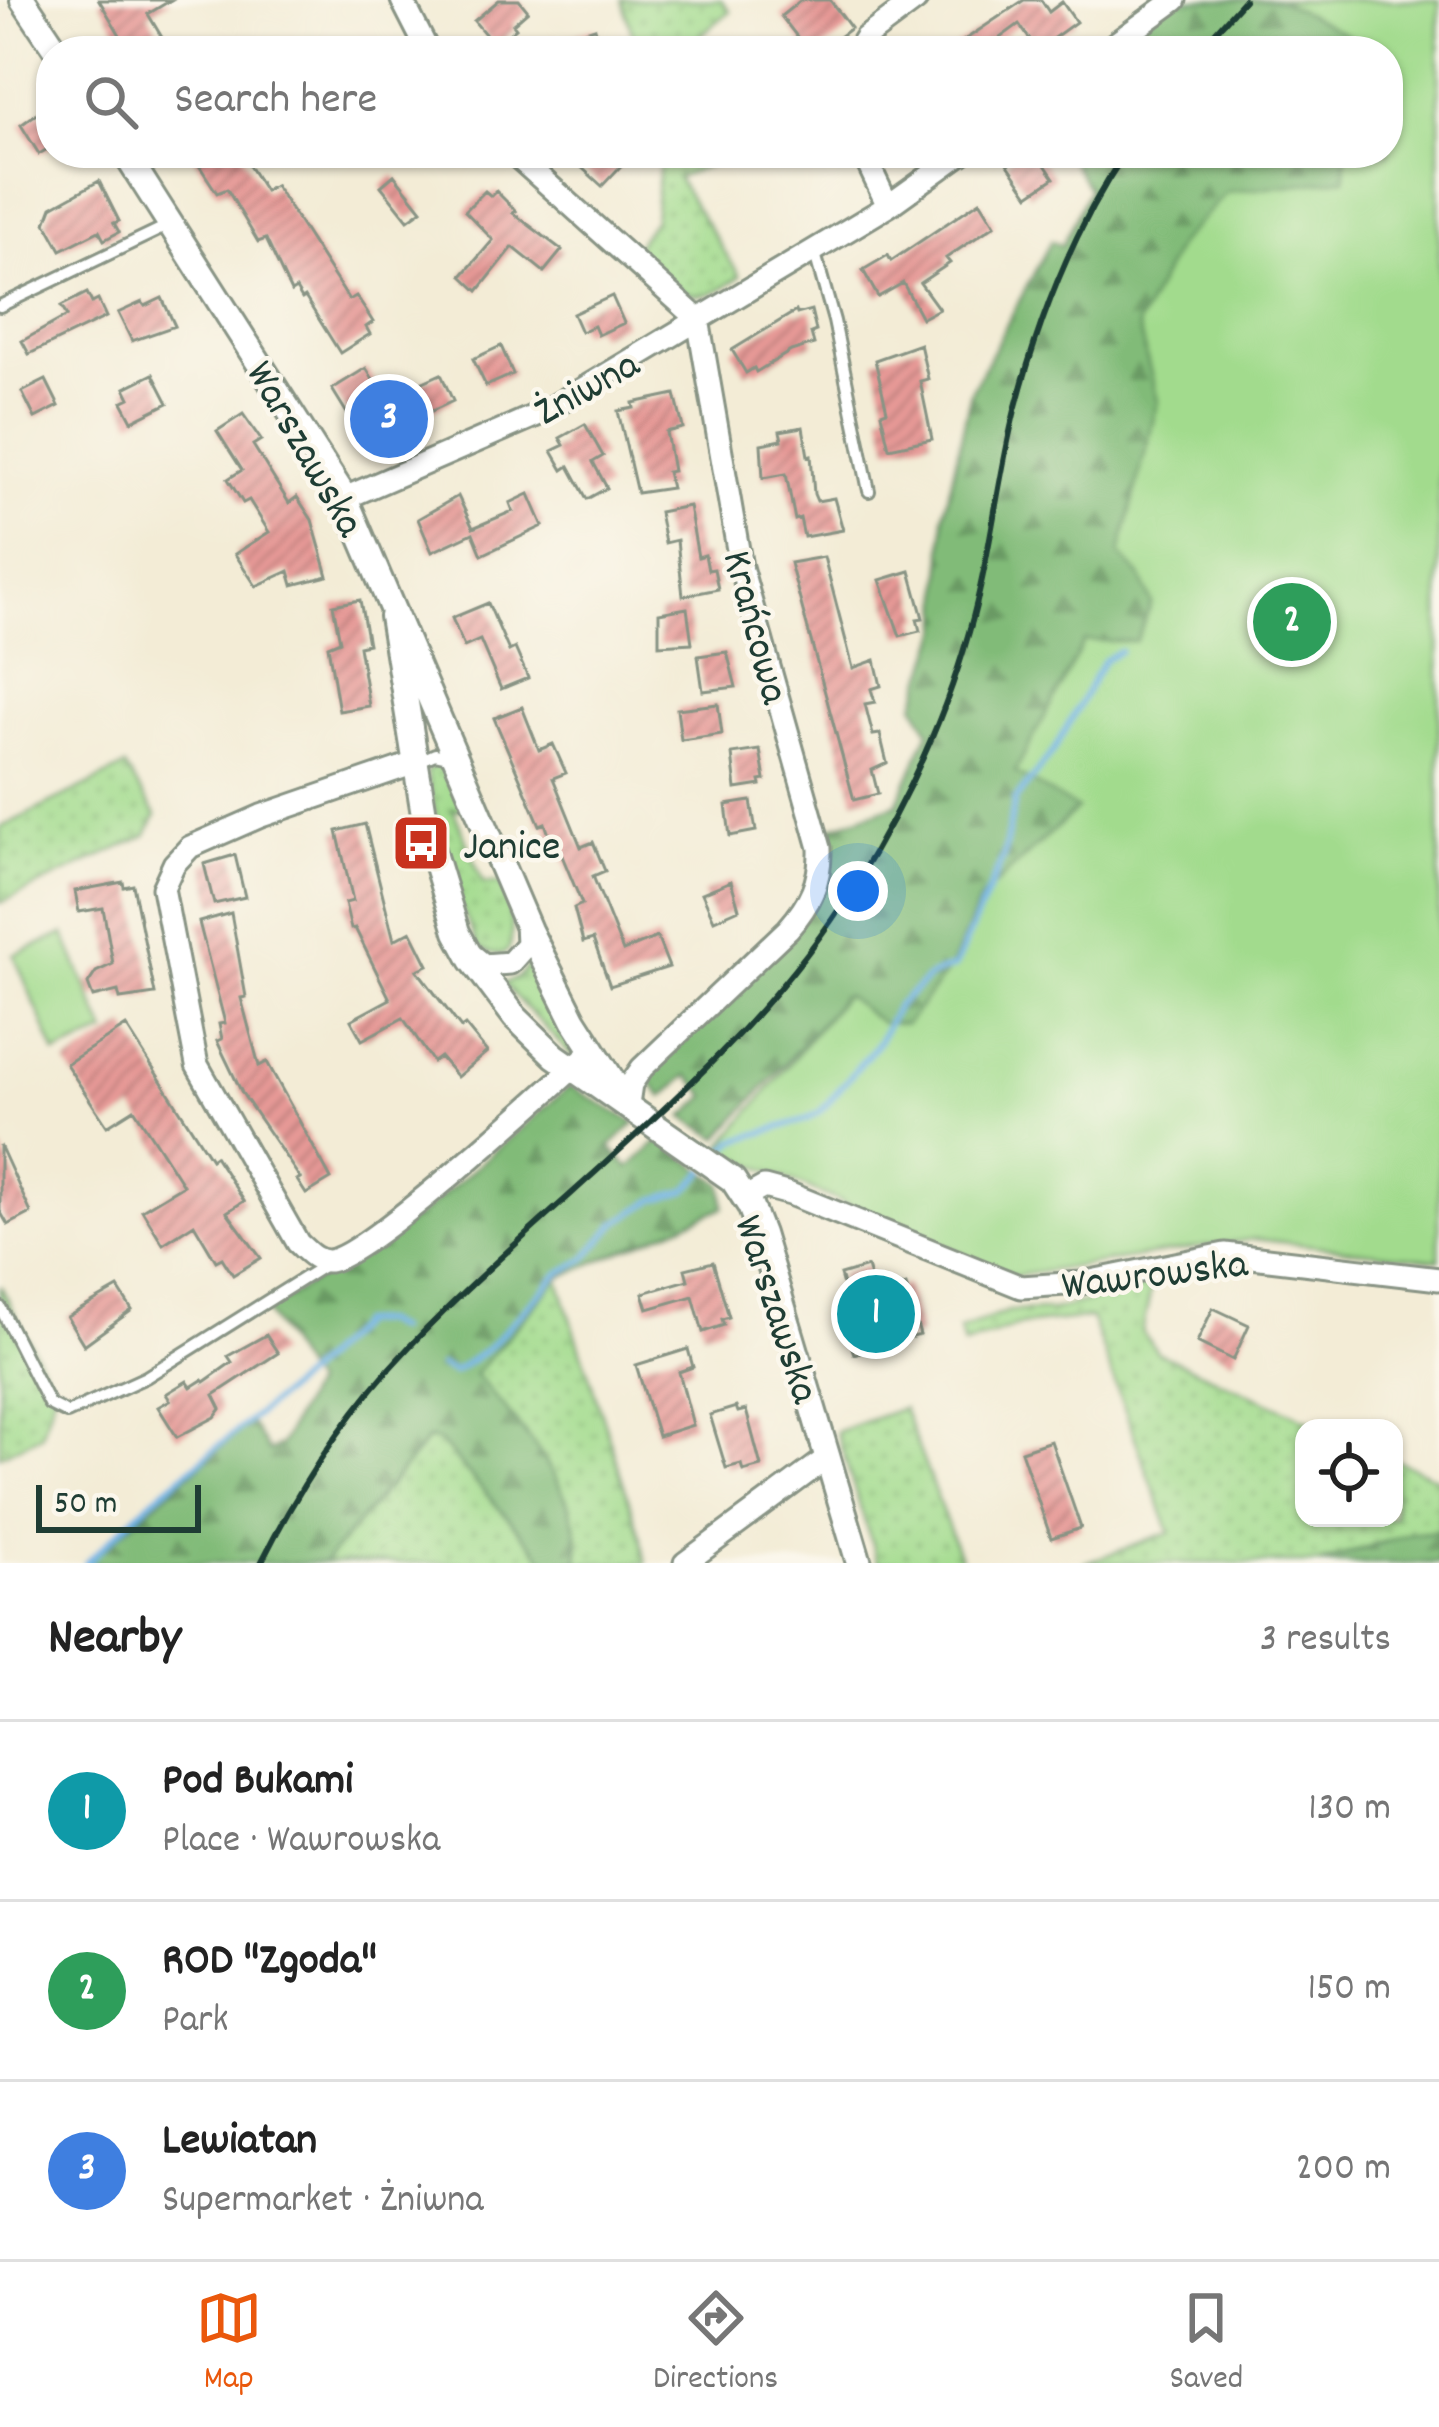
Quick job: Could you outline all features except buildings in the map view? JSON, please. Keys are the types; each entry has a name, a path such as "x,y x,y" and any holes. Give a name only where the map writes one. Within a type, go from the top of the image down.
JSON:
{"street":[{"path":"23,0 47,36"},
{"path":"402,0 420,36"},
{"path":"869,36 916,0"},
{"path":"1126,36 1175,0"},
{"name":"Warszawska","path":"135,168 345,498 524,918 592,1050 628,1105"},
{"path":"530,168 698,320"},
{"path":"869,168 888,206"},
{"name":"Żniwna","path":"345,498 546,411 888,206 941,168"},
{"name":"Krańcowa","path":"628,1105 631,1084 642,1068 797,919 813,896 820,865 816,831 741,566 698,320"},
{"name":"Warszawska","path":"392,616 428,833 464,946 515,1017 571,1069 715,1166 746,1197 859,1563"},
{"path":"415,763 261,816 190,847 174,864 163,888 196,1065 298,1243 314,1258 330,1261 359,1245 426,1195 592,1050"},
{"path":"464,946 484,964 510,964 526,944 524,918"},
{"name":"Wawrowska","path":"746,1197 764,1186 790,1194 1021,1287 1081,1283 1226,1253 1439,1279"},
{"path":"685,1563 827,1458"}],"lane":[{"path":"0,306 172,223"},
{"path":"814,250 834,321 869,491"},
{"path":"415,763 446,754 460,764"},
{"path":"0,1307 50,1404 68,1413 146,1377 330,1261"}],"green space":[{"path":"622,0 721,0 730,11 700,36 633,36"},
{"path":"1157,0 1402,0 1365,36 1105,36"},
{"path":"1279,0 1439,0 1439,1260 1254,1239 1015,1276 719,1150 845,995 881,1023 906,1024 951,967 981,898 1077,809 1015,772 1084,641 1136,641 1152,603 1140,576 1120,554 1158,401 1138,325 1178,244 1227,192 1345,179 1345,168 1403,168 1403,36 1349,36"},
{"path":"659,168 702,168 677,178 740,276 708,294 695,295 673,285 633,251 654,219"},
{"path":"1076,168 1345,168 1345,179 1138,325 1158,401 1120,554 1140,576 1152,603 1077,808 981,898 951,967 906,1024 881,1023 845,995 719,1138 684,1117 707,1096 688,1075 663,1097 647,1078 826,885 831,855 826,829 897,804 929,731 915,704 941,628 944,515 971,392 1051,241 1062,246 1089,189"},
{"path":"438,761 449,763 470,810 453,809 483,883 501,883 512,934 505,952 495,954 479,947 448,877 427,772"},
{"path":"125,767 156,815 147,835 0,903 0,828"},
{"path":"64,934 106,1033 56,1054 14,955"},
{"path":"532,961 580,1049 572,1056 503,984 517,978"},
{"path":"570,1086 635,1123 610,1147 629,1168 660,1140 722,1184 724,1207 558,1278 475,1374 527,1436 559,1485 571,1511 578,1561 548,1563 439,1441 428,1439 324,1563 87,1563 250,1422 269,1452 281,1444 312,1385 266,1311 418,1217"},
{"path":"558,1278 646,1563 563,1563 578,1561 577,1536 559,1485 527,1436 474,1374"},
{"path":"0,1285 55,1391 41,1435 0,1455"},
{"path":"1152,1285 1142,1332 1157,1352 1306,1419 1295,1419 1295,1527 1403,1527 1403,1463 1439,1479 1439,1532 1411,1533 1320,1563 1084,1563 1170,1533 1091,1318 1021,1325 964,1345 959,1330 1009,1311 1053,1310"},
{"path":"903,1408 962,1563 878,1563 836,1432"},
{"path":"428,1439 439,1440 548,1563 324,1563"},
{"path":"1439,1532 1439,1563 1320,1563 1411,1533"}],"waterway":[{"path":"714,1161 734,1141 821,1111 878,1043 897,1006 931,976 955,966 1003,858 1015,800 1053,752 1104,660 1120,651"},
{"path":"440,1366 453,1372 486,1350 558,1274 585,1259 616,1223 654,1200 686,1191 705,1171"},
{"path":"86,1563 359,1323 381,1322 396,1330"}],"railway":[{"path":"1212,36 1244,0"},
{"path":"261,1563 327,1450 387,1371 466,1291 702,1072 808,952 854,886 905,795 947,699 976,604 1015,410 1035,343 1074,245 1116,168"}],"place":[{"name":"Lewiatan","path":"389,419"},
{"name":"ROD \"Zgoda\"","path":"1292,622"},
{"name":"Janice","path":"421,843"},
{"name":"Pod Bukami","path":"876,1314"}]}
